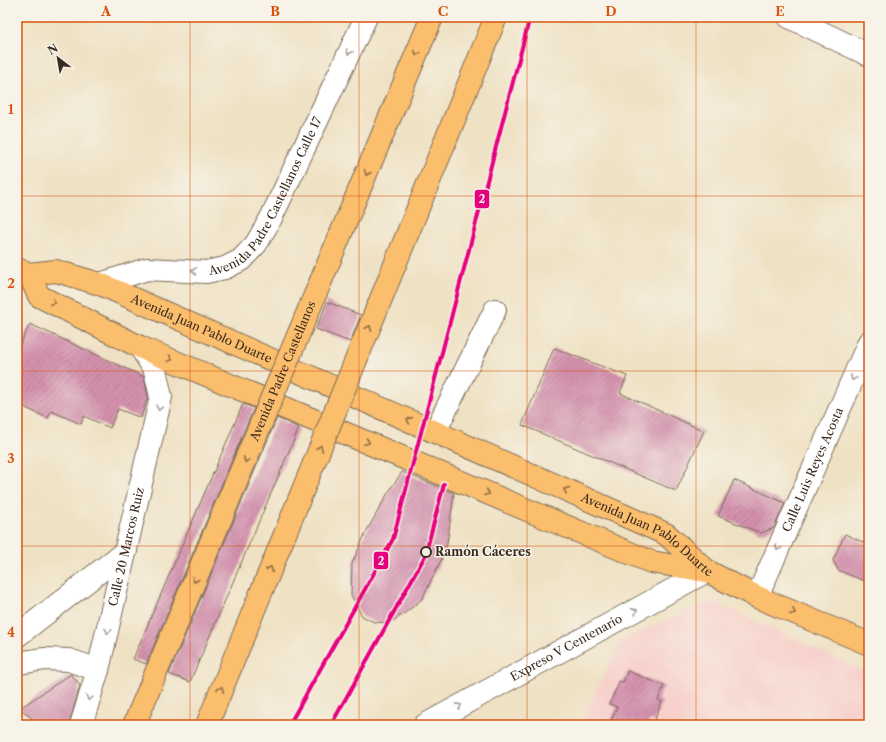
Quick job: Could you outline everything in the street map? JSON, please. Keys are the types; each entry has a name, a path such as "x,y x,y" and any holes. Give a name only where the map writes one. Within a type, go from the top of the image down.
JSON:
{"main road":[{"name":"Avenida Padre Castellanos","path":"134,725 432,17"},
{"path":"206,725 496,17"},
{"name":"Avenida Juan Pablo Duarte","path":"23,272 56,271 100,284 666,534 707,572"},
{"name":"Avenida Juan Pablo Duarte","path":"23,272 39,296 140,347 651,562 707,572"},
{"path":"707,572 757,597 869,644"}],"street":[{"name":"Avenida Padre Castellanos Calle 17","path":"100,284 147,268 206,272 225,268 241,260 256,244 271,218 366,17"},
{"path":"789,17 869,55"},
{"path":"436,432 495,310"},
{"name":"Calle Luis Reyes Acosta","path":"757,597 869,342"},
{"name":"Calle 20 Marcos Ruiz","path":"98,670 161,398 155,370 140,347"},
{"path":"17,636 126,551"},
{"name":"Expreso V Centenario","path":"425,725 707,572"},
{"path":"17,663 45,659 69,660 98,670 81,725"}],"shaded area":[{"path":"711,601 869,673 869,725 579,725 622,639"}],"building":[{"path":"327,302 361,315 350,342 316,329"},
{"path":"30,324 144,377 148,396 141,418 118,409 110,428 84,416 81,424 51,411 48,418 17,404 17,351"},
{"path":"554,348 627,376 620,393 704,431 676,491 522,425"},
{"path":"243,404 254,408 146,664 133,659"},
{"path":"277,418 299,428 190,682 169,674"},
{"name":"Ramón Cáceres","path":"402,472 454,493 446,550 422,599 405,613 389,623 374,622 362,616 351,595 352,564 365,534 388,493"},
{"path":"734,480 785,503 774,528 761,533 718,516"},
{"path":"845,534 869,545 869,583 838,570 833,560"},
{"path":"628,671 664,686 658,700 662,702 654,721 650,720 647,725 609,725 617,707 609,704 620,681 623,682"},
{"path":"71,674 80,685 69,725 39,725 20,708"}],"transit line":[{"name":"2","path":"289,725 393,539 530,17"},
{"name":"2","path":"331,725 425,556 444,484"}],"place":[{"name":"Ramón Cáceres","path":"426,552"}]}
